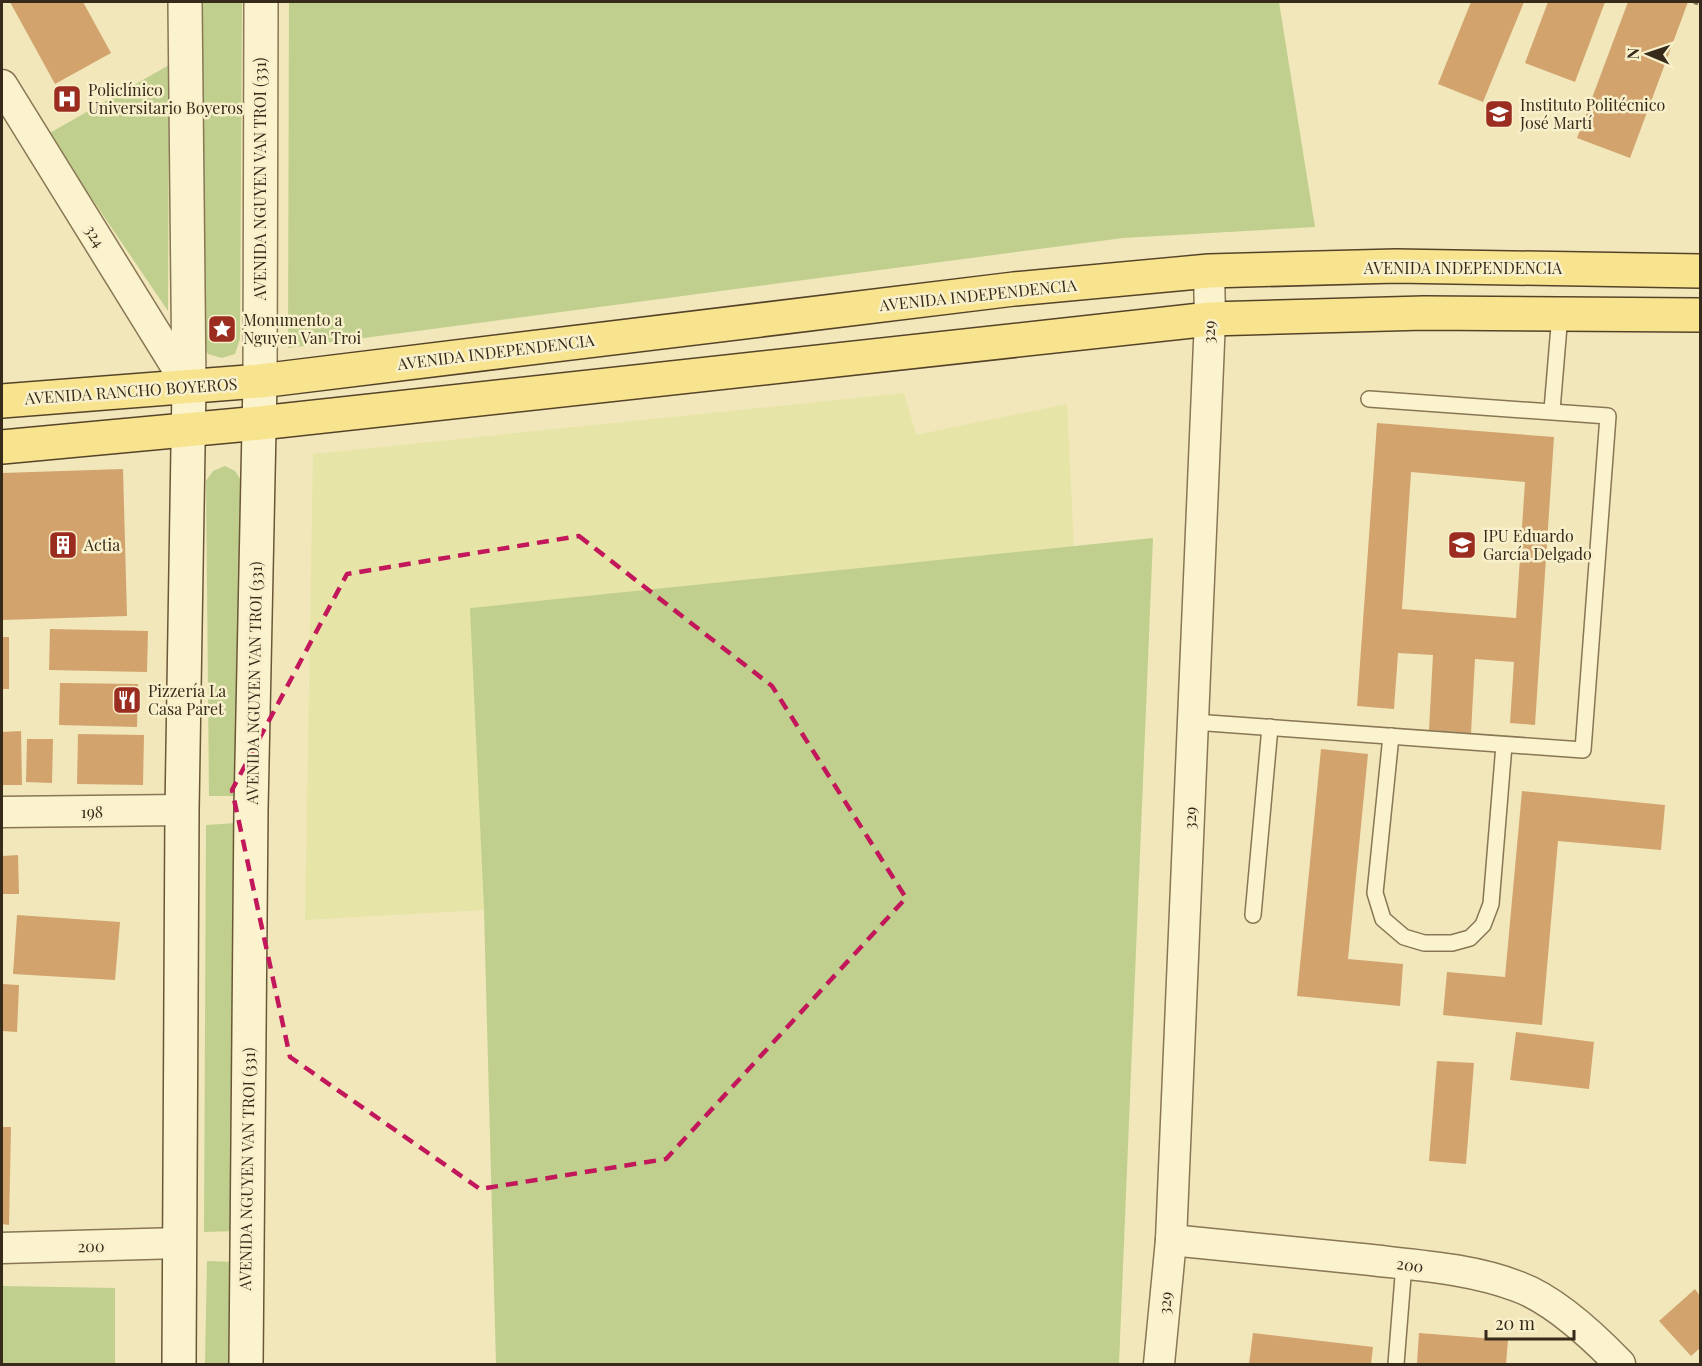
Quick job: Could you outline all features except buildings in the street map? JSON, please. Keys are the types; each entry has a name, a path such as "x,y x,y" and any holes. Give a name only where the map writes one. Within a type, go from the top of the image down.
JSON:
{"main road":[{"path":"179,1365 182,810 189,430 185,2"},
{"name":"AVENIDA NGUYEN VAN TROI (331)","path":"246,1365 250,809 260,423 261,2"},
{"name":"AVENIDA INDEPENDENCIA","path":"260,381 1002,291 1209,271 1396,266 1701,271"},
{"path":"2,447 260,423 1210,319 1424,313 1701,315"},
{"name":"AVENIDA RANCHO BOYEROS","path":"2,401 260,381"}],"street":[{"name":"324","path":"2,85 189,387"},
{"name":"329","path":"1160,1365 1171,1240 1210,319 1209,271"},
{"name":"198","path":"2,812 182,810"},
{"name":"200","path":"1171,1240 1404,1264 1476,1275 1521,1287 1561,1312 1598,1341 1620,1365"},
{"name":"200","path":"2,1248 180,1244"}],"lane":[{"path":"1552,410 1560,314"},
{"path":"1194,722 1583,750 1608,416 1552,410 1369,399"},
{"path":"1253,915 1270,727"},
{"path":"1391,736 1375,893 1383,919 1404,937 1424,943 1452,943 1470,938 1483,925 1491,904 1504,745"},
{"path":"1396,1365 1404,1264"}],"path":[{"path":"1694,2 1701,4"}],"highlighted area":[{"path":"579,536 772,686 906,898 666,1159 480,1189 290,1057 232,790 347,574"}],"shaded area":[{"path":"904,393 916,435 1067,404 1074,546 471,608 484,910 305,920 313,454"}],"green space":[{"path":"203,2 242,2 240,339 235,354 222,358 208,354 200,341"},
{"path":"289,2 1279,2 1315,227 1123,238 288,348"},
{"path":"169,65 168,311 48,134"},
{"path":"225,466 235,471 241,480 238,796 209,796 206,481 213,471"},
{"path":"1153,538 1119,1364 496,1364 484,910 470,608"},
{"path":"236,823 236,1231 204,1232 206,825"},
{"path":"207,1261 236,1262 234,1364 205,1364"},
{"path":"2,1286 115,1288 115,1364 2,1364"}],"place":[{"name":"Policlínico Universitario Boyeros","path":"67,99"},
{"name":"Instituto Politécnico José Martí","path":"1499,114"},
{"name":"Monumento a Nguyen Van Troi","path":"222,329"},
{"name":"Actia","path":"63,545"},
{"name":"IPU Eduardo García Delgado","path":"1462,545"},
{"name":"Pizzería La Casa Paret","path":"127,700"}]}
